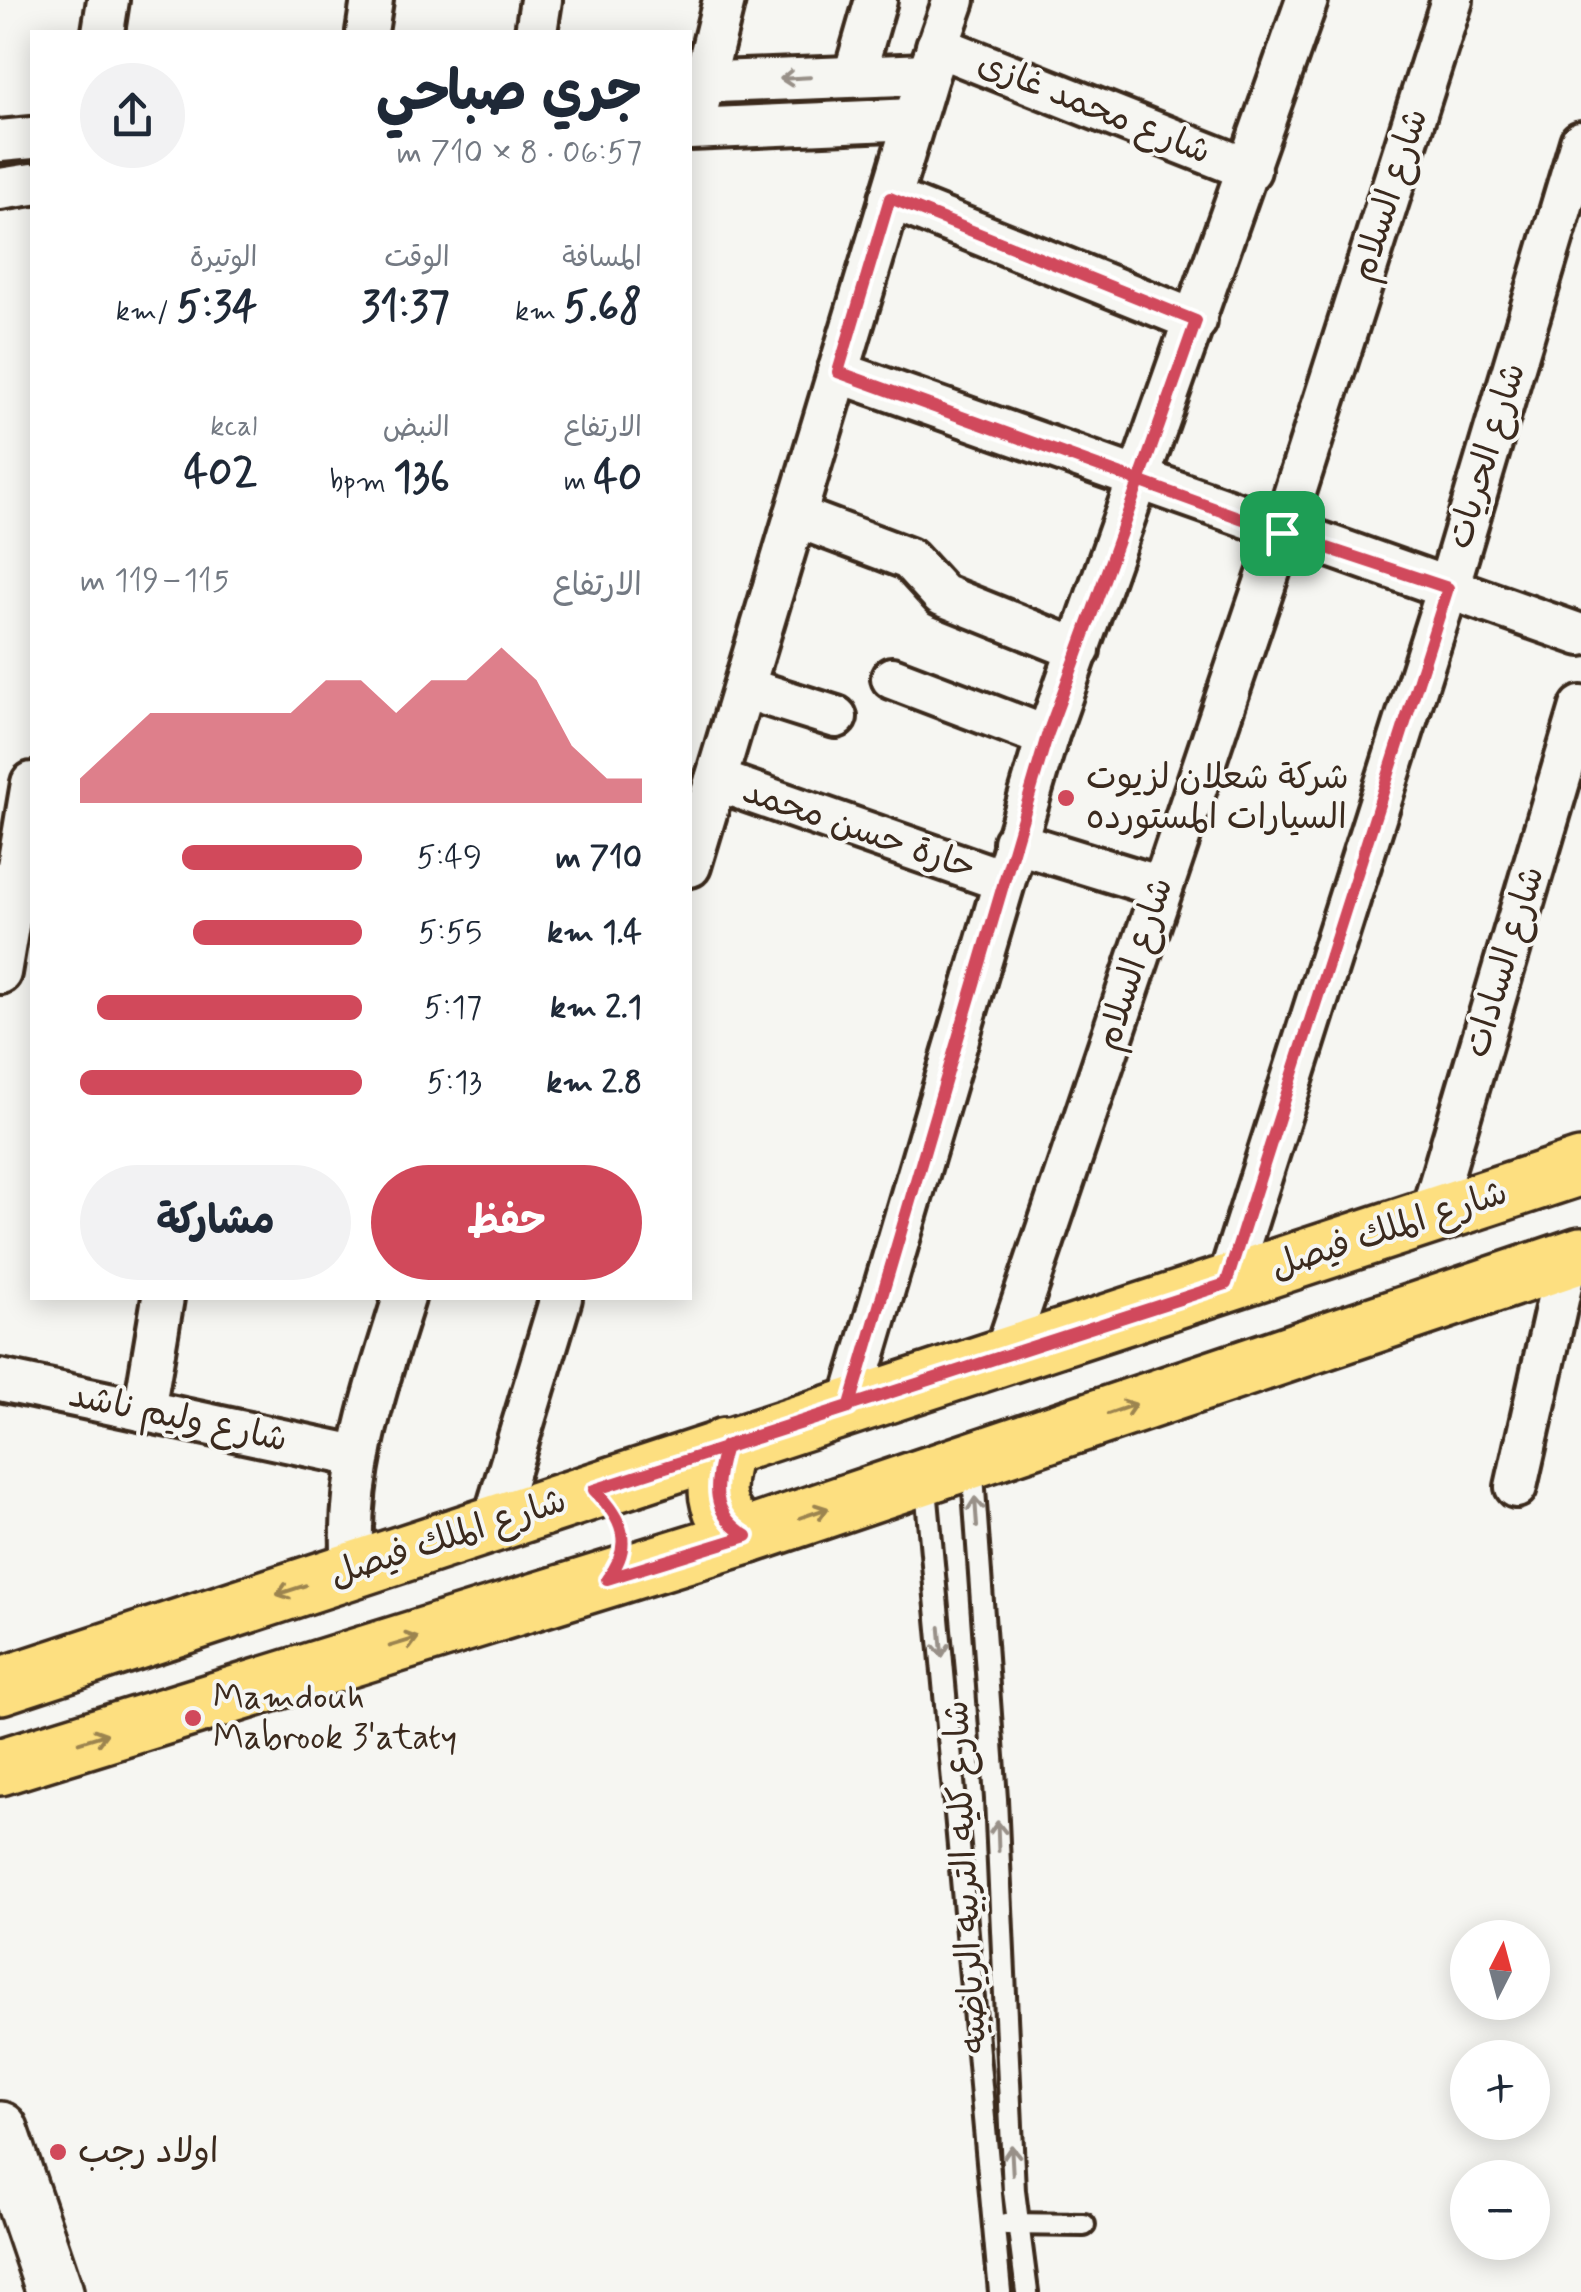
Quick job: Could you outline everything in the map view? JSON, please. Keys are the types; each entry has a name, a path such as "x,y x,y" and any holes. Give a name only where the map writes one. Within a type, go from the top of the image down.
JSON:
{"main road":[{"name":"شارع الملك فيصل","path":"0,1686 1581,1166"},
{"path":"0,1767 747,1536 1574,1257"},
{"path":"725,1446 715,1483 716,1500 733,1527 747,1536"},
{"path":"594,1490 620,1519 624,1535 624,1552 607,1579"}],"street":[{"path":"103,30 108,0"},
{"path":"368,30 372,0"},
{"path":"536,30 541,0"},
{"path":"692,125 697,83 724,0"},
{"path":"854,76 876,0"},
{"path":"692,859 914,119 954,0"},
{"path":"849,1408 1047,736 1307,0"},
{"name":"شارع السلام","path":"1004,1357 1282,533 1452,0"},
{"path":"697,83 854,76 933,60"},
{"name":"شارع محمد غازى","path":"933,60 1250,170"},
{"path":"692,133 914,119"},
{"path":"0,142 30,138"},
{"name":"شارع الحريات","path":"1226,1284 1448,588 1581,142"},
{"path":"0,189 30,184"},
{"path":"890,198 1196,321"},
{"path":"838,372 1282,533 1581,635"},
{"path":"795,516 908,559 942,595 1079,650"},
{"path":"892,678 1047,736"},
{"path":"744,688 836,717"},
{"name":"شارع السادات","path":"1430,1216 1581,707"},
{"name":"حارة حسن محمد","path":"716,780 1002,880"},
{"path":"0,973 30,792"},
{"path":"1014,842 1160,887"},
{"path":"1516,1487 1574,1257"},
{"path":"144,1411 163,1300"},
{"path":"353,1570 350,1530 357,1456 403,1300"},
{"path":"494,1523 560,1300"},
{"name":"شارع وليم ناشد","path":"0,1380 357,1456"},
{"path":"0,2130 55,2292"}],"lane":[{"name":"شارع كليه التربيه الرياضيه","path":"949,1467 1002,1927 1006,2224 1000,2292"},
{"name":"شارع كليه التربيه الرياضيه","path":"949,1467 968,1931 1006,2224 1027,2292"},
{"path":"968,1931 1002,1927"},
{"path":"1006,2224 1084,2225"}],"place":[{"name":"شركة شعلان لزيوت السيارات المستورده","path":"1066,798"},
{"name":"Mamdouh Mabrook 3'ataty","path":"193,1718"},
{"name":"اولاد رجب","path":"58,2152"}],"route":[{"path":"1282,533 1140,479 838,372 890,198 1196,321 1140,479 1109,565 1079,650 1047,736 849,1408 725,1446 594,1490 620,1519 624,1535 624,1552 607,1579 747,1536 722,1515 716,1500 715,1483 725,1446 849,1408 1226,1284 1448,588 1282,533"}]}
